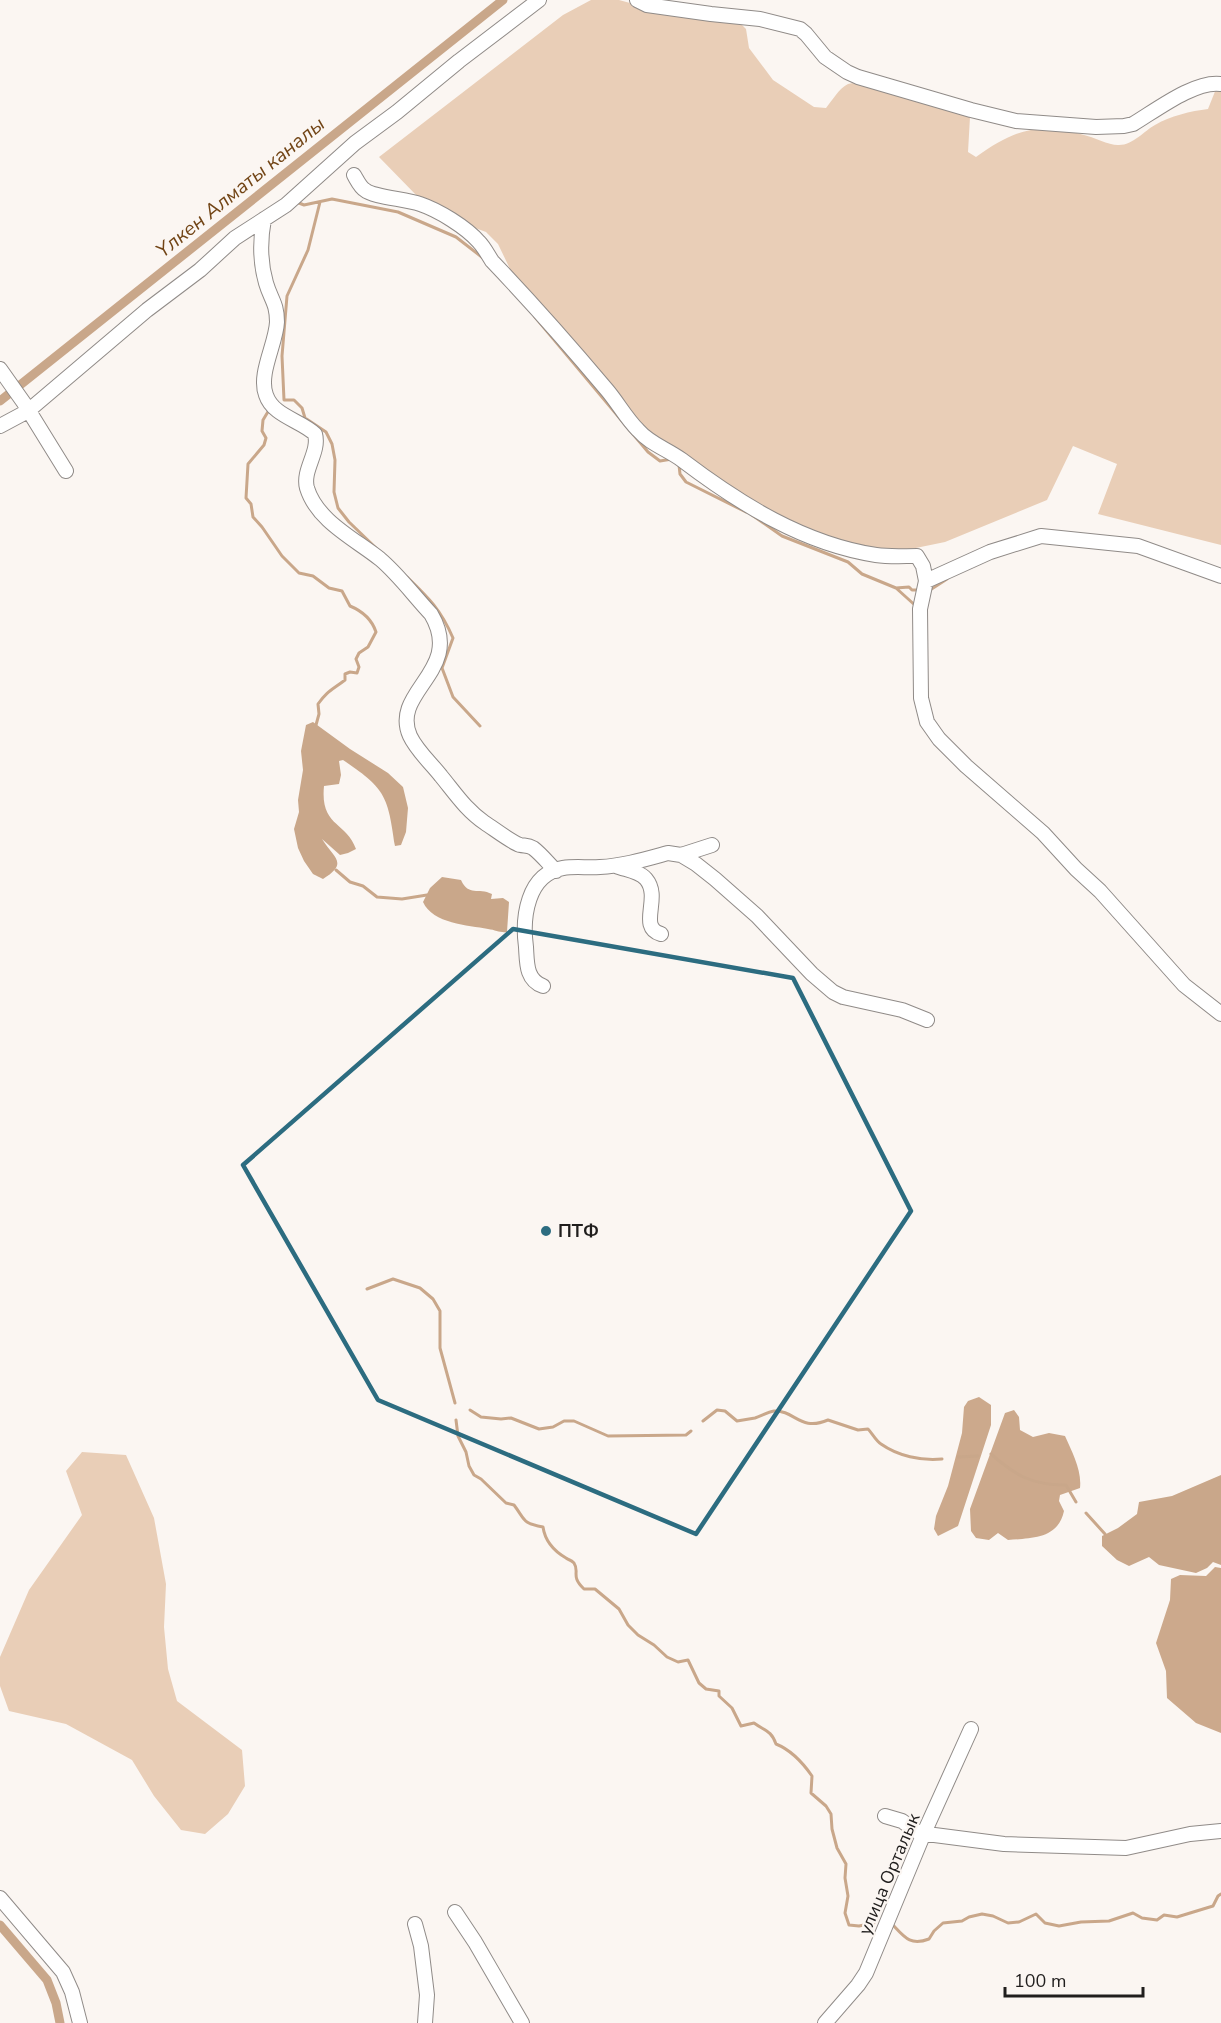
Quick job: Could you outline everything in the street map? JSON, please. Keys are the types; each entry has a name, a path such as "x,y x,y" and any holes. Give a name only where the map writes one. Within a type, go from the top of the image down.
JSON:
{"street":[{"path":"0,426 200,270 235,238 307,188 355,143 540,0"},
{"path":"637,0 648,5 760,19 800,29 834,64 858,77 1016,121 1096,127 1124,126 1133,124 1196,89 1209,84 1221,84"},
{"path":"354,175 363,189 372,195 386,195 420,204 444,215 479,242 492,261 609,392 637,429 651,442 680,458 710,482 800,533 857,552 879,556 917,556 923,566 926,581 920,609 921,698 927,722 939,739 966,766 1043,833 1100,891 1184,985 1221,1014"},
{"path":"264,219 261,246 266,284 276,304 277,315 277,328 264,381 265,394 273,406 292,421 315,434 315,451 307,477 308,490 323,514 381,560 435,621 441,643 440,651 438,660 412,701 407,714 406,721 411,738 468,811 520,845 530,846 556,871"},
{"path":"235,238 246,239 261,246"},
{"path":"0,369 66,471"},
{"path":"926,581 990,552 1041,536 1138,546 1221,576"},
{"path":"543,986 537,984 528,973 525,943 526,910 531,894 540,880 564,868 602,867 668,854 681,855 712,845"},
{"path":"681,855 703,869 757,916 812,974 833,992 843,998 902,1010 927,1020"},
{"path":"614,865 638,873 646,879 653,895 650,912 651,927 655,932 661,934"},
{"name":"улица Орталык","path":"825,2023 858,1985 866,1972 885,1932 924,1833 971,1729"},
{"path":"885,1816 893,1817 913,1827 919,1833 1004,1844 1125,1848 1190,1834 1221,1831"},
{"path":"0,1898 63,1972 72,1992 80,2023"},
{"path":"455,1912 522,2023"},
{"path":"415,1924 421,1946 427,1995 425,2023"}],"highlighted area":[{"path":"513,929 793,978 911,1211 696,1534 378,1400 243,1165"}],"shaded area":[{"path":"591,0 619,0 652,9 738,21 746,29 749,48 773,80 814,107 826,108 848,84 857,83 907,96 970,117 968,152 976,157 1015,134 1040,129 1068,131 1111,144 1124,144 1167,119 1208,109 1216,89 1221,88 1221,545 1098,514 1117,464 1073,446 1047,500 945,542 906,550 867,548 804,530 730,490 655,437 622,403 511,271 498,244 486,232 459,222 418,197 379,157 563,15"},
{"path":"313,722 388,773 403,787 408,808 406,832 401,845 395,846 387,804 377,787 343,760 339,761 341,775 339,784 324,786 324,799 330,817 352,840 356,849 340,855 322,839 337,860 336,869 323,879 313,874 304,861 298,848 294,829 299,812 298,800 303,770 301,751 306,725"},
{"path":"442,877 461,880 471,890 487,892 492,894 491,899 503,898 509,902 507,932 452,922 435,915 423,902 430,888"},
{"path":"979,1397 991,1405 991,1425 958,1526 938,1536 934,1529 936,1516 948,1486 962,1433 964,1407 968,1401"},
{"path":"1014,1410 1019,1417 1020,1430 1033,1437 1049,1433 1065,1436 1078,1468 1080,1488 1060,1495 1059,1501 1064,1511 1061,1520 1050,1532 1035,1537 1008,1540 998,1533 989,1540 976,1538 971,1531 970,1509 1005,1413"},
{"path":"82,1452 126,1455 154,1518 166,1584 164,1627 168,1669 177,1701 242,1750 245,1786 228,1814 205,1834 181,1830 154,1796 132,1760 66,1724 9,1711 0,1686 0,1657 29,1590 82,1515 66,1471"},
{"path":"1221,1475 1221,1565 1213,1562 1196,1573 1159,1565 1149,1557 1129,1566 1117,1560 1102,1546 1102,1536 1137,1514 1139,1502 1172,1496"},
{"path":"1215,1567 1221,1568 1221,1733 1196,1723 1167,1698 1166,1671 1156,1643 1170,1600 1171,1579 1180,1575 1206,1576"}],"waterway":[{"name":"Үлкен Алматы каналы","path":"0,401 503,0"},
{"path":"299,203 304,205 332,199 398,212 456,237 483,258"},
{"path":"320,202 308,250 287,296 282,356 284,400 294,400 302,408 305,418 326,432 332,444 335,460 334,492 338,508 376,548"},
{"path":"535,317 648,452 660,461 672,459"},
{"path":"269,410 263,420 262,431 266,438 264,445 248,464 246,498 251,504 253,517 282,556 299,573 313,576 329,588 342,591 350,606 366,616 376,632 368,647 359,653 356,659 359,667 357,673 345,674 345,680 327,693 318,704 319,714 316,725"},
{"path":"679,465 680,474 686,482 746,512"},
{"path":"752,515 782,536 848,562 862,574 896,588 917,607"},
{"path":"407,577 434,605 453,638 442,668 453,697 480,726"},
{"path":"930,590 947,579"},
{"path":"896,588 909,587 912,590 919,590"},
{"path":"336,870 350,882 363,886 377,897 402,899 427,895"},
{"path":"367,1289 393,1279 420,1288 433,1299 440,1311 440,1348 455,1403"},
{"path":"470,1410 481,1417 511,1418 539,1429 553,1427 564,1421 574,1421 608,1436 686,1435 691,1431"},
{"path":"703,1421 717,1410 725,1411 737,1421 755,1418 769,1412 781,1412 811,1424 828,1420 858,1430 868,1429 879,1443 902,1455 942,1459"},
{"path":"456,1420 458,1436 474,1475 506,1503 514,1505 528,1522 543,1527 551,1545 574,1563 577,1581 584,1589 595,1589 619,1609 628,1625 638,1635 667,1657 678,1662 688,1660 699,1683 706,1689 719,1691 719,1696 732,1708 741,1726 754,1723 764,1729 770,1733 776,1744 792,1753 805,1766 812,1776 811,1793 826,1806 831,1814 837,1848 846,1864 845,1878 848,1896 845,1913 849,1925 874,1923"},
{"path":"991,1454 1025,1478 1054,1485 1066,1485 1076,1502"},
{"path":"958,1457 978,1456"},
{"path":"1086,1513 1105,1534"},
{"path":"893,1925 905,1937 917,1942 929,1939 943,1923 962,1921 982,1914 1008,1923 1019,1922 1036,1914 1045,1923 1059,1926 1109,1921 1133,1913 1142,1918 1157,1920 1164,1915 1177,1917 1213,1906 1221,1894"},
{"name":"Үлкен Алматы каналы","path":"0,1925 47,1980 56,2003 60,2023"}],"place":[{"name":"ПТФ","path":"546,1231"}]}
